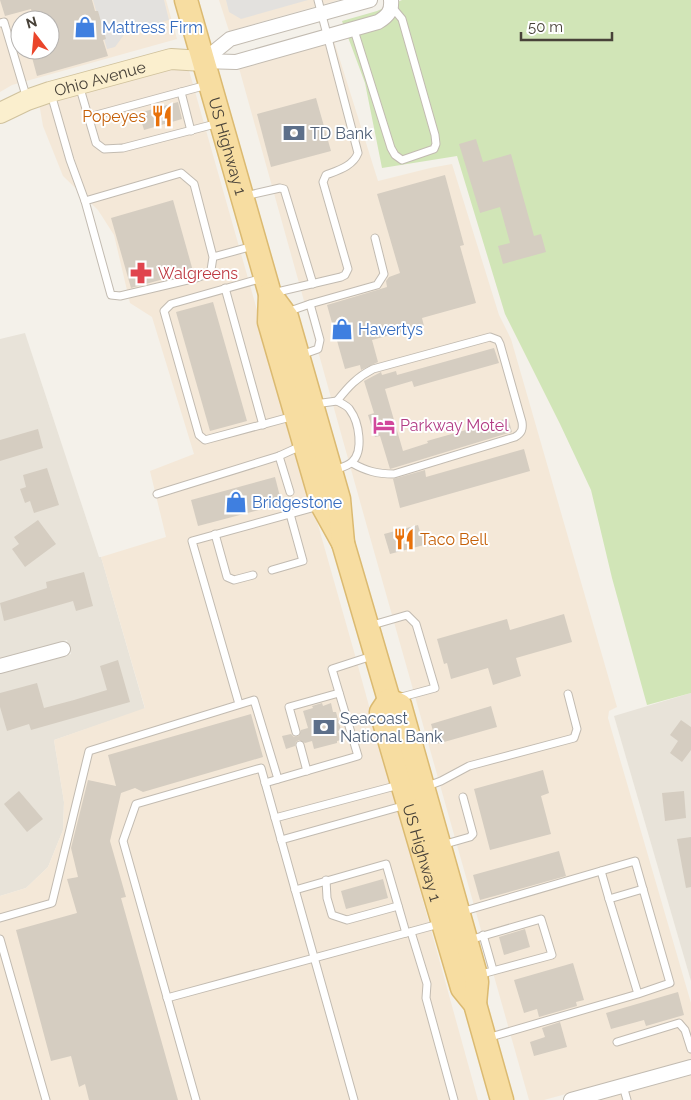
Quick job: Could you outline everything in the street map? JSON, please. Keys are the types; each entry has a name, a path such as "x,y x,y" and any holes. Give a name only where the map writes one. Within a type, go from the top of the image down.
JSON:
{"main road":[{"name":"US Highway 1","path":"186,0 268,285 287,317 298,356 304,410 304,444 322,505 343,544"},
{"name":"US Highway 1","path":"268,285 269,322 304,410 341,467 339,499 343,544 389,700 381,712 414,794 439,845 462,988 475,1004"},
{"name":"US Highway 1","path":"414,794 450,918 474,938 484,973 477,982 475,1004 502,1100"}],"street":[{"path":"203,60 230,39 322,15 370,0"},
{"name":"Ohio Avenue","path":"0,113 27,100 50,92 172,59 236,62 354,30 378,22 388,16 391,4"},
{"path":"0,666 63,649"},
{"path":"571,1100 691,1067"}],"lane":[{"path":"318,0 358,153 357,157 348,166 326,175 324,182 348,269 340,277 313,284 225,288 171,304 164,311 199,435 205,440 262,425 337,401 349,385 359,376 373,369 490,337 498,340 500,344 523,428 520,434 515,437 394,474 379,474 341,467"},
{"path":"354,30 391,148 395,155 402,160 434,149 436,144 435,135 402,20 391,4"},
{"path":"0,23 4,22 27,100"},
{"path":"88,117 210,84"},
{"path":"79,85 96,143 104,149 123,148 221,123"},
{"path":"50,92 70,160 85,201 111,295 120,296 196,278 212,270 213,257 194,184 181,174 85,201"},
{"path":"181,92 191,130"},
{"path":"242,197 273,189 284,189 313,284"},
{"path":"284,314 310,304 377,285 384,274 375,238"},
{"path":"213,257 256,245"},
{"path":"225,288 262,425"},
{"path":"298,356 318,349 320,340 310,304"},
{"path":"337,401 350,409 357,426 360,446 357,455 341,467"},
{"path":"157,494 279,456 304,444"},
{"path":"279,456 290,492"},
{"path":"239,704 192,541 322,505"},
{"path":"272,570 303,561 290,514"},
{"path":"216,534 227,576 234,580 253,575"},
{"path":"366,626 407,615 416,624 435,688 389,700"},
{"path":"265,783 358,756 332,669 375,656"},
{"path":"296,732 289,708 339,693"},
{"path":"281,840 414,794 469,766 574,738 577,729 568,694"},
{"path":"0,918 52,904 89,751 254,700 278,779"},
{"path":"300,745 308,771"},
{"path":"196,1100 122,841 136,804 261,768 354,1100"},
{"path":"275,818 414,794"},
{"path":"439,845 470,837 473,834 463,797"},
{"path":"167,998 408,932 635,861 670,983 484,1038"},
{"path":"295,890 386,864 398,906 427,984 426,998 454,1100"},
{"path":"601,871 638,994"},
{"path":"326,880 327,898 332,915 347,920 398,906"},
{"path":"609,899 643,888"},
{"path":"474,938 541,919 552,955 484,973"},
{"path":"0,938 46,1100"},
{"path":"617,1042 680,1023 686,1030 691,1049"},
{"path":"623,1086 627,1100"}],"shaded area":[{"path":"0,0 166,0 177,39 12,85 0,92"},
{"path":"93,0 164,0 169,20 126,32 115,47 107,49"},
{"path":"219,0 339,0 229,31"},
{"path":"226,0 308,0 241,19 229,12"},
{"path":"334,41 378,181 452,164 499,315 511,339 617,707 609,711 608,718 691,1003 691,1060 544,1100 529,1100 239,68"},
{"path":"173,67 188,67 353,648 478,1100 0,1100 0,896 26,888 48,867 63,830 64,802 54,740 145,708 101,557 166,537 150,471 194,454 152,317 130,303 114,235 98,210 63,176 43,126 39,103"},
{"path":"25,333 99,557 101,557 145,709 54,740 64,802 63,830 48,867 26,888 0,896 0,674 71,654 67,640 0,659 0,339"},
{"path":"691,693 691,981 614,716"},
{"path":"691,1075 691,1100 599,1100 625,1093"}],"green space":[{"path":"402,0 691,0 691,693 647,705 612,578 591,490 505,314 457,156 382,168 365,83 342,21 377,11"}],"building":[{"path":"0,0 92,0 95,11 98,11 106,39 103,40 108,56 37,76 33,60 60,60 60,10 10,10 10,15 5,16"},
{"name":"TD Bank","path":"316,98 331,151 271,167 257,114"},
{"name":"Popeyes","path":"178,102 182,119 144,130 139,113"},
{"path":"476,139 483,162 511,154 534,236 541,234 546,252 503,264 498,246 510,243 500,207 480,213 459,144"},
{"path":"445,175 464,245 460,246 476,303 422,318 424,326 372,340 378,362 361,370 360,365 345,369 327,305 387,287 386,281 389,277 400,273 377,194"},
{"name":"Walgreens","path":"173,200 193,271 131,288 111,218"},
{"path":"213,302 247,421 210,431 176,312"},
{"path":"494,348 499,363 414,387 412,381 385,389 403,451 428,443 427,441 508,418 512,432 390,469 380,436 375,437 368,415 374,413 364,381 381,372 382,375 396,371 397,375"},
{"path":"38,429 43,448 0,461 0,440"},
{"path":"524,449 530,471 400,508 393,479 425,470 426,477"},
{"path":"47,468 59,505 34,513 30,501 25,503 20,489 26,487 23,475"},
{"name":"Bridgestone","path":"275,477 282,504 198,526 191,500"},
{"path":"38,520 56,544 25,567 12,549 19,544 14,537"},
{"name":"Taco Bell","path":"418,525 424,545 390,554 384,534"},
{"path":"84,572 93,606 76,611 73,601 4,621 0,603 47,588 46,582"},
{"path":"564,614 572,642 516,658 521,676 493,685 488,668 451,679 447,663 444,664 437,639 507,619 510,630"},
{"path":"118,660 130,702 31,730 29,724 7,731 0,707 0,693 37,683 44,708 74,700 107,690 100,666"},
{"name":"Seacoast National Bank","path":"322,703 323,706 331,703 333,712 336,712 341,730 338,731 341,740 337,741 337,743 314,749 312,741 305,743 299,740 295,746 286,749 282,736 291,734 294,737 299,736 301,730 308,728 303,711"},
{"path":"491,706 497,727 437,744 431,724"},
{"path":"251,714 263,757 143,792 135,788 121,793 110,841 126,897 121,898 178,1100 89,1100 85,1084 79,1087 71,1056 51,1061 16,930 77,913 67,879 78,877 71,848 88,780 116,786 108,755"},
{"path":"681,720 691,727 691,750 682,762 670,753 678,741 670,735"},
{"path":"543,770 549,793 541,796 551,834 490,850 474,789"},
{"path":"19,791 43,819 27,832 4,804"},
{"path":"684,791 686,818 665,821 662,793"},
{"path":"691,837 691,887 686,888 677,839"},
{"path":"559,851 566,876 480,900 473,875"},
{"path":"383,879 388,898 346,909 341,891"},
{"path":"525,929 530,947 504,955 499,937"},
{"path":"573,963 584,1000 576,1002 577,1006 539,1017 537,1009 524,1013 514,980"},
{"path":"678,992 684,1015 646,1026 644,1020 611,1029 606,1013"},
{"path":"560,1022 567,1047 534,1056 530,1042 545,1037 542,1028"}],"place":[{"name":"Mattress Firm","path":"85,27"},
{"name":"Popeyes","path":"162,116"},
{"name":"TD Bank","path":"294,133"},
{"name":"Walgreens","path":"141,273"},
{"name":"Havertys","path":"342,329"},
{"name":"Parkway Motel","path":"384,425"},
{"name":"Bridgestone","path":"236,502"},
{"name":"Taco Bell","path":"404,539"},
{"name":"Seacoast National Bank","path":"324,727"}]}
